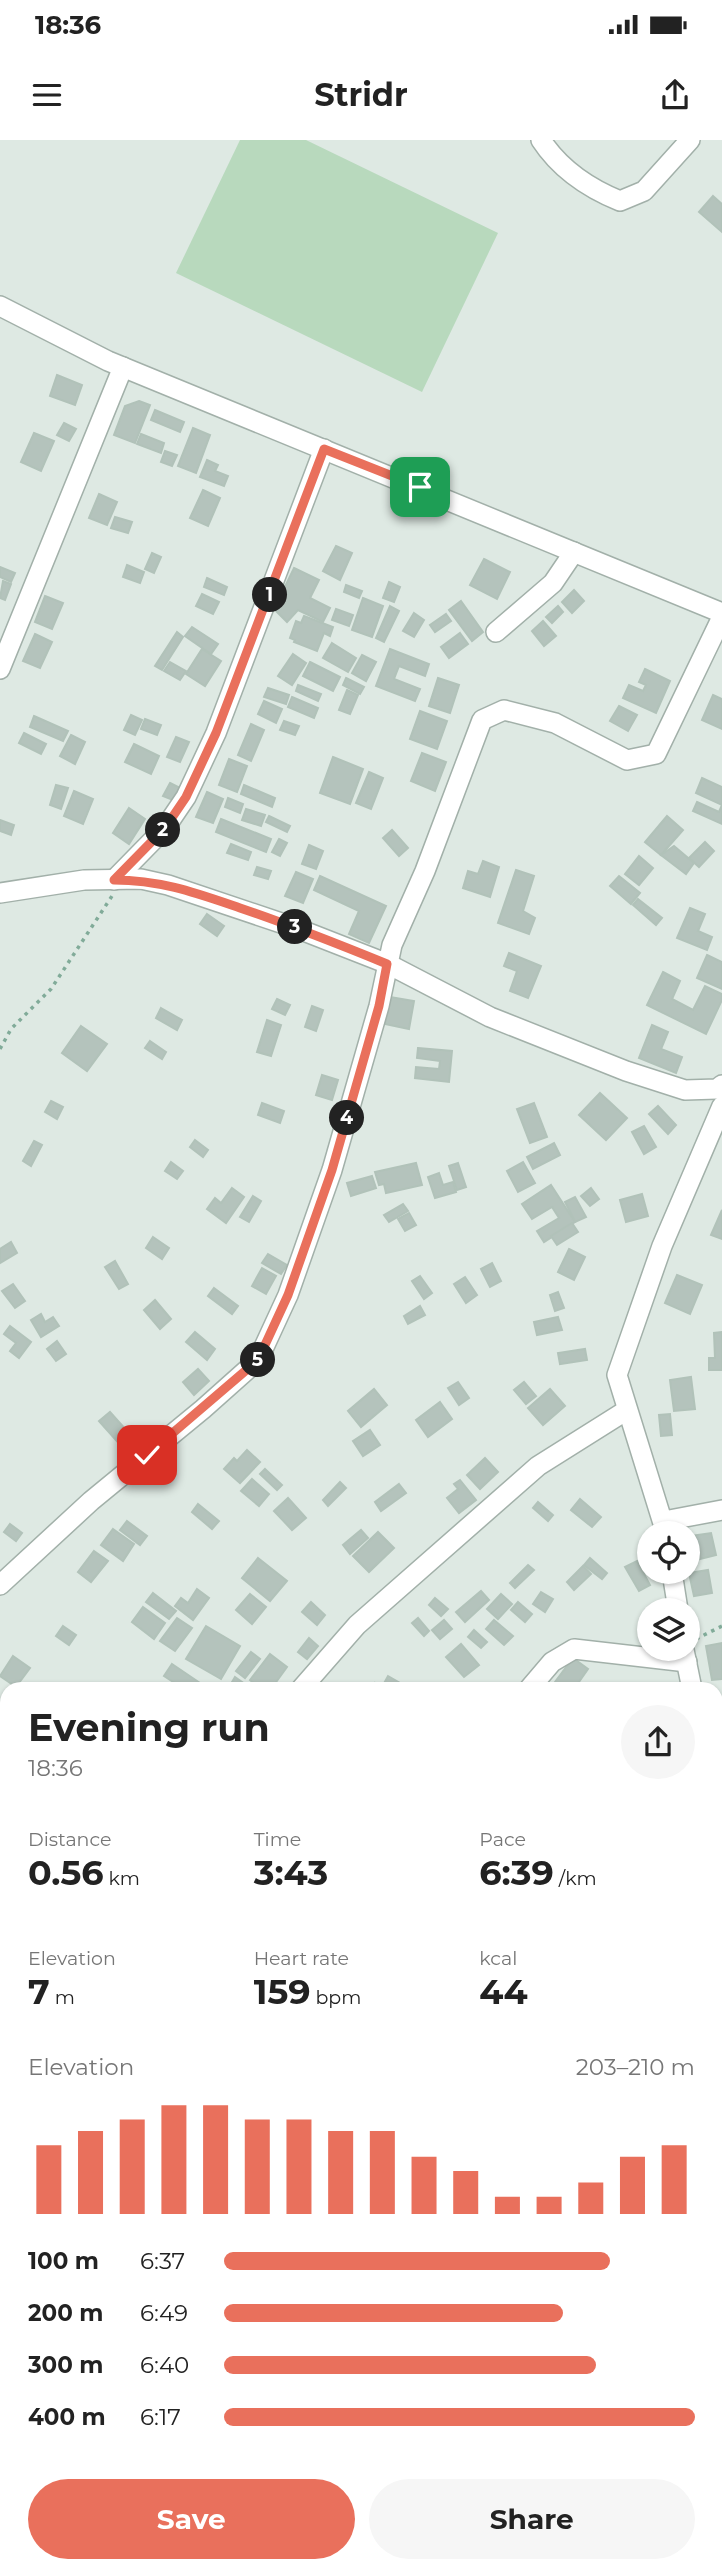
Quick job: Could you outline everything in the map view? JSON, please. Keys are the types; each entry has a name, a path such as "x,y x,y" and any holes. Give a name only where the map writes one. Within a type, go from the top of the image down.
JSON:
{"street":[{"path":"541,140 554,160 597,192 620,201 644,191 690,140"},
{"path":"0,306 124,367 722,615 656,754 627,760 555,723 504,710 482,720 425,871 392,945 379,1006 332,1170 288,1295 258,1360 91,1501 0,1586"},
{"path":"0,669 4,648 124,367"},
{"path":"118,880 165,828 186,797 221,721 324,449"},
{"path":"496,632 553,583 574,552"},
{"path":"0,893 84,880 141,879 159,883 296,928 387,964 490,1017 626,1071 685,1090 717,1089 722,1085"},
{"path":"663,1521 617,1375 662,1246 722,1106"},
{"path":"307,1682 357,1625 538,1466 627,1410"},
{"path":"685,1521 722,1510"},
{"path":"535,1682 552,1662 573,1649 637,1650"},
{"path":"688,1661 691,1682"}],"path":[{"path":"0,1049 11,1029 51,989 118,880"},
{"path":"700,1640 714,1628 722,1626"}],"green space":[{"path":"240,140 306,140 498,233 422,392 176,273"}],"building":[{"path":"713,196 722,204 722,232 699,212"},
{"path":"57,375 82,385 75,405 50,396"},
{"path":"139,401 150,405 135,443 114,435 125,406"},
{"path":"155,410 184,422 180,432 151,420"},
{"path":"64,423 76,429 69,441 57,435"},
{"path":"193,428 210,435 196,473 178,466"},
{"path":"34,433 54,441 41,471 21,462"},
{"path":"141,434 164,443 161,453 137,444"},
{"path":"165,451 177,455 172,466 161,462"},
{"path":"207,460 218,465 215,471 228,476 224,486 200,477"},
{"path":"203,490 220,498 208,526 190,518"},
{"path":"99,494 117,502 107,525 89,518"},
{"path":"115,517 132,522 128,533 111,528"},
{"path":"336,546 352,553 340,580 323,571"},
{"path":"152,553 161,557 154,573 145,569"},
{"path":"484,559 510,572 497,599 470,585"},
{"path":"127,565 144,572 140,583 123,577"},
{"path":"0,567 15,573 11,582 0,577"},
{"path":"294,568 319,580 310,598 330,608 323,622 298,610 287,622 274,609"},
{"path":"207,578 227,587 224,595 204,587"},
{"path":"3,581 11,584 5,600 0,598"},
{"path":"389,582 400,587 394,602 383,598"},
{"path":"346,585 362,591 359,598 344,592"},
{"path":"574,590 584,601 572,613 562,602"},
{"path":"202,594 219,602 213,614 196,606"},
{"path":"45,596 63,603 52,629 35,622"},
{"path":"363,598 383,606 372,637 352,630"},
{"path":"461,601 483,632 472,641 449,610"},
{"path":"390,606 399,611 384,642 376,638"},
{"path":"558,606 563,612 552,623 546,617"},
{"path":"336,609 353,615 349,626 332,620"},
{"path":"414,613 424,620 414,637 403,631"},
{"path":"446,614 451,621 435,632 430,625"},
{"path":"304,616 333,627 330,636 324,633 317,651 290,638 296,621 301,623"},
{"path":"543,621 556,636 544,646 532,631"},
{"path":"192,627 218,644 211,654 185,636"},
{"path":"177,632 183,637 162,670 155,666"},
{"path":"460,633 468,644 449,658 441,647"},
{"path":"35,634 52,642 40,668 23,661"},
{"path":"332,643 356,658 348,672 323,658"},
{"path":"202,649 221,661 205,686 186,674"},
{"path":"390,649 429,664 425,676 399,666 394,679 420,689 415,701 376,686"},
{"path":"293,654 306,663 292,685 278,676"},
{"path":"362,655 376,662 366,681 352,673"},
{"path":"170,662 186,671 180,680 164,671"},
{"path":"310,662 340,677 333,691 303,676"},
{"path":"645,669 670,681 656,713 623,698 629,685 643,691 646,685 639,682"},
{"path":"346,678 364,687 360,694 343,685"},
{"path":"438,678 459,685 450,713 429,706"},
{"path":"298,685 321,694 318,701 296,691"},
{"path":"268,688 289,695 286,704 264,697"},
{"path":"347,690 358,695 350,714 339,710"},
{"path":"713,695 722,699 722,729 702,720"},
{"path":"292,697 318,708 314,718 288,707"},
{"path":"264,701 282,709 276,723 258,714"},
{"path":"619,706 637,715 628,731 610,721"},
{"path":"420,711 447,721 437,749 410,739"},
{"path":"131,715 142,720 135,735 124,730"},
{"path":"34,716 68,731 63,741 30,727"},
{"path":"145,719 161,725 157,735 141,729"},
{"path":"284,721 299,726 295,735 280,730"},
{"path":"251,724 264,730 251,761 238,755"},
{"path":"24,733 46,744 41,754 19,743"},
{"path":"71,735 85,742 75,764 60,756"},
{"path":"176,737 189,742 180,762 167,757"},
{"path":"134,744 159,756 151,774 125,762"},
{"path":"422,753 446,762 435,791 411,781"},
{"path":"333,757 363,769 350,804 320,793"},
{"path":"229,759 247,766 237,792 219,785"},
{"path":"369,772 383,778 371,809 356,803"},
{"path":"702,778 722,787 722,805 696,793"},
{"path":"170,783 180,788 173,800 163,796"},
{"path":"56,785 68,788 61,809 50,805"},
{"path":"244,785 275,798 272,807 241,794"},
{"path":"74,791 93,799 83,824 64,816"},
{"path":"207,792 223,799 213,823 196,817"},
{"path":"228,798 243,804 240,813 225,807"},
{"path":"697,802 719,812 722,805 722,824 693,811"},
{"path":"129,808 145,819 129,844 113,833"},
{"path":"246,809 265,815 261,826 242,820"},
{"path":"269,816 290,826 287,832 266,822"},
{"path":"667,816 683,830 661,855 645,842"},
{"path":"221,819 271,839 266,852 216,832"},
{"path":"0,820 14,825 11,835 0,831"},
{"path":"392,830 408,848 399,856 383,838"},
{"path":"279,839 287,843 280,856 272,852"},
{"path":"705,842 714,851 699,867 689,858"},
{"path":"231,844 251,852 248,860 227,853"},
{"path":"309,845 323,851 316,869 302,864"},
{"path":"674,846 694,863 686,874 661,855"},
{"path":"639,856 653,868 639,885 625,874"},
{"path":"483,861 499,867 490,897 463,888 468,871 478,874"},
{"path":"257,867 271,871 268,879 254,875"},
{"path":"516,870 534,876 523,911 535,918 529,934 498,923"},
{"path":"296,872 313,879 303,903 285,896"},
{"path":"320,876 386,906 369,943 349,934 359,911 314,890"},
{"path":"619,876 640,893 631,904 610,886"},
{"path":"638,899 662,918 656,925 633,905"},
{"path":"690,908 705,914 698,931 712,937 707,950 677,938"},
{"path":"207,914 224,926 217,936 200,924"},
{"path":"509,953 541,966 528,998 510,991 517,971 504,966"},
{"path":"707,955 722,962 722,989 697,978"},
{"path":"663,972 680,981 672,999 693,1010 705,986 722,994 722,1000 706,1034 647,1005"},
{"path":"390,997 414,1001 409,1029 385,1024"},
{"path":"277,999 290,1005 285,1015 272,1009"},
{"path":"312,1006 323,1010 316,1031 305,1027"},
{"path":"161,1008 182,1020 177,1030 156,1018"},
{"path":"267,1020 281,1025 271,1056 257,1052"},
{"path":"652,1025 668,1032 661,1049 682,1057 676,1073 639,1058"},
{"path":"81,1026 107,1044 87,1071 62,1053"},
{"path":"150,1041 166,1052 162,1059 145,1048"},
{"path":"418,1048 452,1051 449,1082 415,1078 416,1067 439,1069 440,1061 417,1058"},
{"path":"322,1075 338,1080 332,1100 316,1095"},
{"path":"600,1093 627,1118 606,1140 579,1115"},
{"path":"51,1101 63,1107 57,1119 45,1112"},
{"path":"262,1103 284,1111 280,1123 258,1115"},
{"path":"534,1103 547,1137 530,1143 517,1109"},
{"path":"658,1106 676,1125 668,1134 649,1114"},
{"path":"644,1126 656,1147 644,1154 632,1132"},
{"path":"195,1140 208,1150 203,1157 190,1147"},
{"path":"34,1141 42,1145 31,1166 23,1161"},
{"path":"554,1143 560,1155 533,1169 527,1157"},
{"path":"171,1162 183,1171 177,1179 165,1171"},
{"path":"523,1162 535,1183 518,1192 507,1171"},
{"path":"416,1163 422,1185 386,1193 384,1184 379,1185 375,1172"},
{"path":"458,1163 466,1187 457,1190 449,1166"},
{"path":"439,1173 443,1185 453,1182 456,1192 435,1198 428,1177"},
{"path":"372,1176 376,1188 351,1196 347,1183"},
{"path":"551,1185 575,1222 544,1242 537,1231 559,1218 552,1207 532,1219 522,1204"},
{"path":"232,1188 244,1197 226,1223 207,1209 215,1198 221,1203"},
{"path":"591,1188 599,1199 590,1206 581,1196"},
{"path":"642,1194 648,1216 626,1222 620,1200"},
{"path":"253,1196 261,1201 249,1222 240,1217"},
{"path":"575,1197 586,1217 575,1222 565,1202"},
{"path":"403,1204 408,1211 389,1222 384,1215"},
{"path":"722,1210 722,1239 711,1235"},
{"path":"409,1213 416,1225 405,1231 398,1219"},
{"path":"572,1223 578,1232 557,1245 551,1236"},
{"path":"153,1237 169,1248 162,1259 146,1248"},
{"path":"11,1242 17,1253 0,1263 0,1249"},
{"path":"569,1249 585,1257 574,1280 558,1272"},
{"path":"268,1254 287,1265 281,1274 262,1263"},
{"path":"115,1261 128,1284 119,1289 105,1267"},
{"path":"492,1263 501,1281 490,1287 481,1269"},
{"path":"262,1268 276,1276 266,1294 252,1286"},
{"path":"677,1275 702,1285 690,1314 665,1303"},
{"path":"420,1276 432,1293 424,1299 412,1281"},
{"path":"465,1277 477,1295 466,1303 454,1284"},
{"path":"13,1284 25,1301 15,1308 2,1291"},
{"path":"214,1288 238,1306 232,1314 208,1296"},
{"path":"558,1292 564,1308 555,1311 550,1295"},
{"path":"155,1300 171,1319 160,1329 144,1310"},
{"path":"420,1306 425,1315 408,1324 404,1316"},
{"path":"41,1314 45,1322 53,1317 59,1326 41,1337 31,1320"},
{"path":"558,1317 562,1330 537,1335 534,1322"},
{"path":"10,1326 31,1342 19,1358 10,1351 16,1343 4,1334"},
{"path":"195,1332 215,1349 207,1360 186,1342"},
{"path":"722,1332 722,1370 709,1370 709,1358 715,1358 714,1333"},
{"path":"57,1341 66,1354 56,1361 47,1349"},
{"path":"585,1349 587,1360 560,1364 558,1353"},
{"path":"198,1369 209,1381 194,1395 183,1382"},
{"path":"691,1377 695,1409 674,1411 670,1380"},
{"path":"458,1382 469,1398 459,1405 448,1388"},
{"path":"524,1382 536,1396 526,1404 514,1390"},
{"path":"374,1389 387,1405 361,1427 348,1411"},
{"path":"550,1389 565,1406 543,1425 528,1408"},
{"path":"440,1402 452,1419 428,1437 416,1420"},
{"path":"110,1412 135,1440 124,1449 99,1421"},
{"path":"670,1414 672,1435 661,1436 659,1415"},
{"path":"370,1430 380,1445 363,1456 353,1441"},
{"path":"247,1450 260,1462 240,1483 224,1469 234,1458 237,1461"},
{"path":"485,1458 498,1472 480,1489 467,1475"},
{"path":"265,1469 282,1485 277,1490 260,1474"},
{"path":"252,1479 269,1494 259,1506 241,1491"},
{"path":"460,1480 476,1500 459,1513 447,1498 458,1489 454,1484"},
{"path":"340,1482 346,1488 328,1506 323,1500"},
{"path":"399,1484 406,1493 381,1511 375,1502"},
{"path":"288,1498 306,1518 292,1530 274,1511"},
{"path":"580,1499 601,1517 592,1527 571,1510"},
{"path":"538,1502 553,1515 548,1521 533,1508"},
{"path":"198,1504 219,1521 212,1529 192,1512"},
{"path":"127,1521 147,1536 140,1545 120,1530"},
{"path":"10,1524 22,1533 16,1541 4,1532"},
{"path":"113,1529 134,1544 123,1561 101,1545"},
{"path":"361,1530 368,1538 350,1554 343,1545"},
{"path":"378,1532 394,1548 369,1572 353,1556"},
{"path":"711,1533 716,1555 700,1559 700,1535"},
{"path":"94,1551 108,1561 91,1582 78,1572"},
{"path":"258,1558 287,1581 270,1601 242,1578"},
{"path":"590,1558 607,1573 602,1579 584,1565"},
{"path":"637,1561 637,1584 650,1585 639,1591 625,1567"},
{"path":"528,1565 534,1570 515,1588 510,1583"},
{"path":"583,1566 591,1574 574,1590 567,1582"},
{"path":"708,1570 712,1593 694,1596 691,1584 700,1584 700,1571"},
{"path":"197,1589 209,1598 193,1620 175,1606 181,1598 188,1603"},
{"path":"481,1591 489,1600 465,1622 456,1612"},
{"path":"541,1592 553,1599 545,1612 533,1604"},
{"path":"153,1593 176,1611 169,1619 146,1602"},
{"path":"250,1594 266,1607 252,1624 236,1610"},
{"path":"501,1594 512,1604 498,1619 487,1609"},
{"path":"435,1598 448,1609 441,1616 429,1605"},
{"path":"311,1602 325,1615 317,1625 302,1612"},
{"path":"518,1602 532,1614 525,1622 511,1610"},
{"path":"143,1607 165,1623 154,1639 132,1622"},
{"path":"177,1618 192,1628 175,1651 160,1641"},
{"path":"418,1618 429,1631 424,1636 412,1623"},
{"path":"444,1620 452,1629 440,1639 432,1630"},
{"path":"494,1620 513,1636 504,1645 486,1629"},
{"path":"63,1626 76,1635 69,1645 56,1636"},
{"path":"206,1626 240,1646 221,1679 186,1659"},
{"path":"474,1630 487,1642 481,1648 468,1637"},
{"path":"309,1638 318,1646 307,1659 298,1652"},
{"path":"722,1643 722,1679 712,1680 706,1646"},
{"path":"461,1644 479,1665 464,1677 446,1657"},
{"path":"251,1652 260,1659 245,1678 236,1671"},
{"path":"270,1654 287,1667 276,1682 250,1680"},
{"path":"13,1656 30,1668 20,1682 9,1682 0,1676"},
{"path":"573,1658 588,1669 579,1682 555,1682"},
{"path":"172,1664 199,1682 173,1682 164,1676"},
{"path":"388,1676 398,1682 385,1682"}],"route":[{"path":"147,1455 258,1360 288,1295 332,1170 379,1006 387,964 211,898 141,879 114,880 165,828 186,797 216,733 286,555 324,449 420,487"}]}
